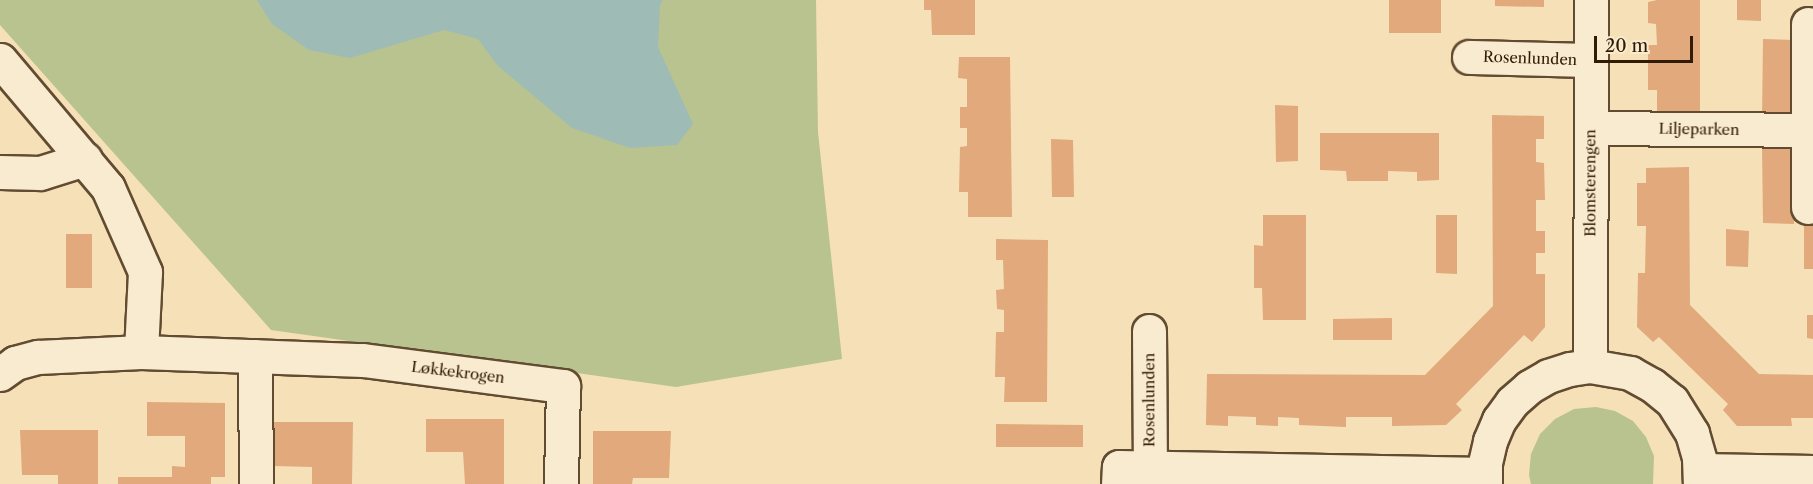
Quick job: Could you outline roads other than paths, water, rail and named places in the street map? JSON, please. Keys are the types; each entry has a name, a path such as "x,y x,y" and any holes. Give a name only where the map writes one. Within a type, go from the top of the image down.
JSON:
{"street":[{"name":"Blomsterengen","path":"1590,366 1591,0"},
{"path":"1808,24 1808,207"},
{"name":"Rosenlunden","path":"1469,57 1591,60"},
{"path":"0,60 108,188 145,272 141,352"},
{"name":"Liljeparken","path":"1591,128 1808,130"},
{"path":"0,172 40,173 85,159"},
{"name":"Rosenlunden","path":"1129,473 1149,331"},
{"name":"Løkkekrogen","path":"0,374 15,363 38,357 141,352 363,360 563,386 561,484"},
{"path":"255,356 256,484"},
{"path":"1129,473 1485,479 1490,441 1499,420 1512,402 1529,387 1548,376 1590,366 1630,373 1663,392 1687,422 1696,445 1700,477 1813,472"}],"water":[{"path":"257,0 663,0 660,5 658,47 693,124 677,145 630,148 572,128 497,65 478,39 444,30 350,58 309,50 272,24"}]}
